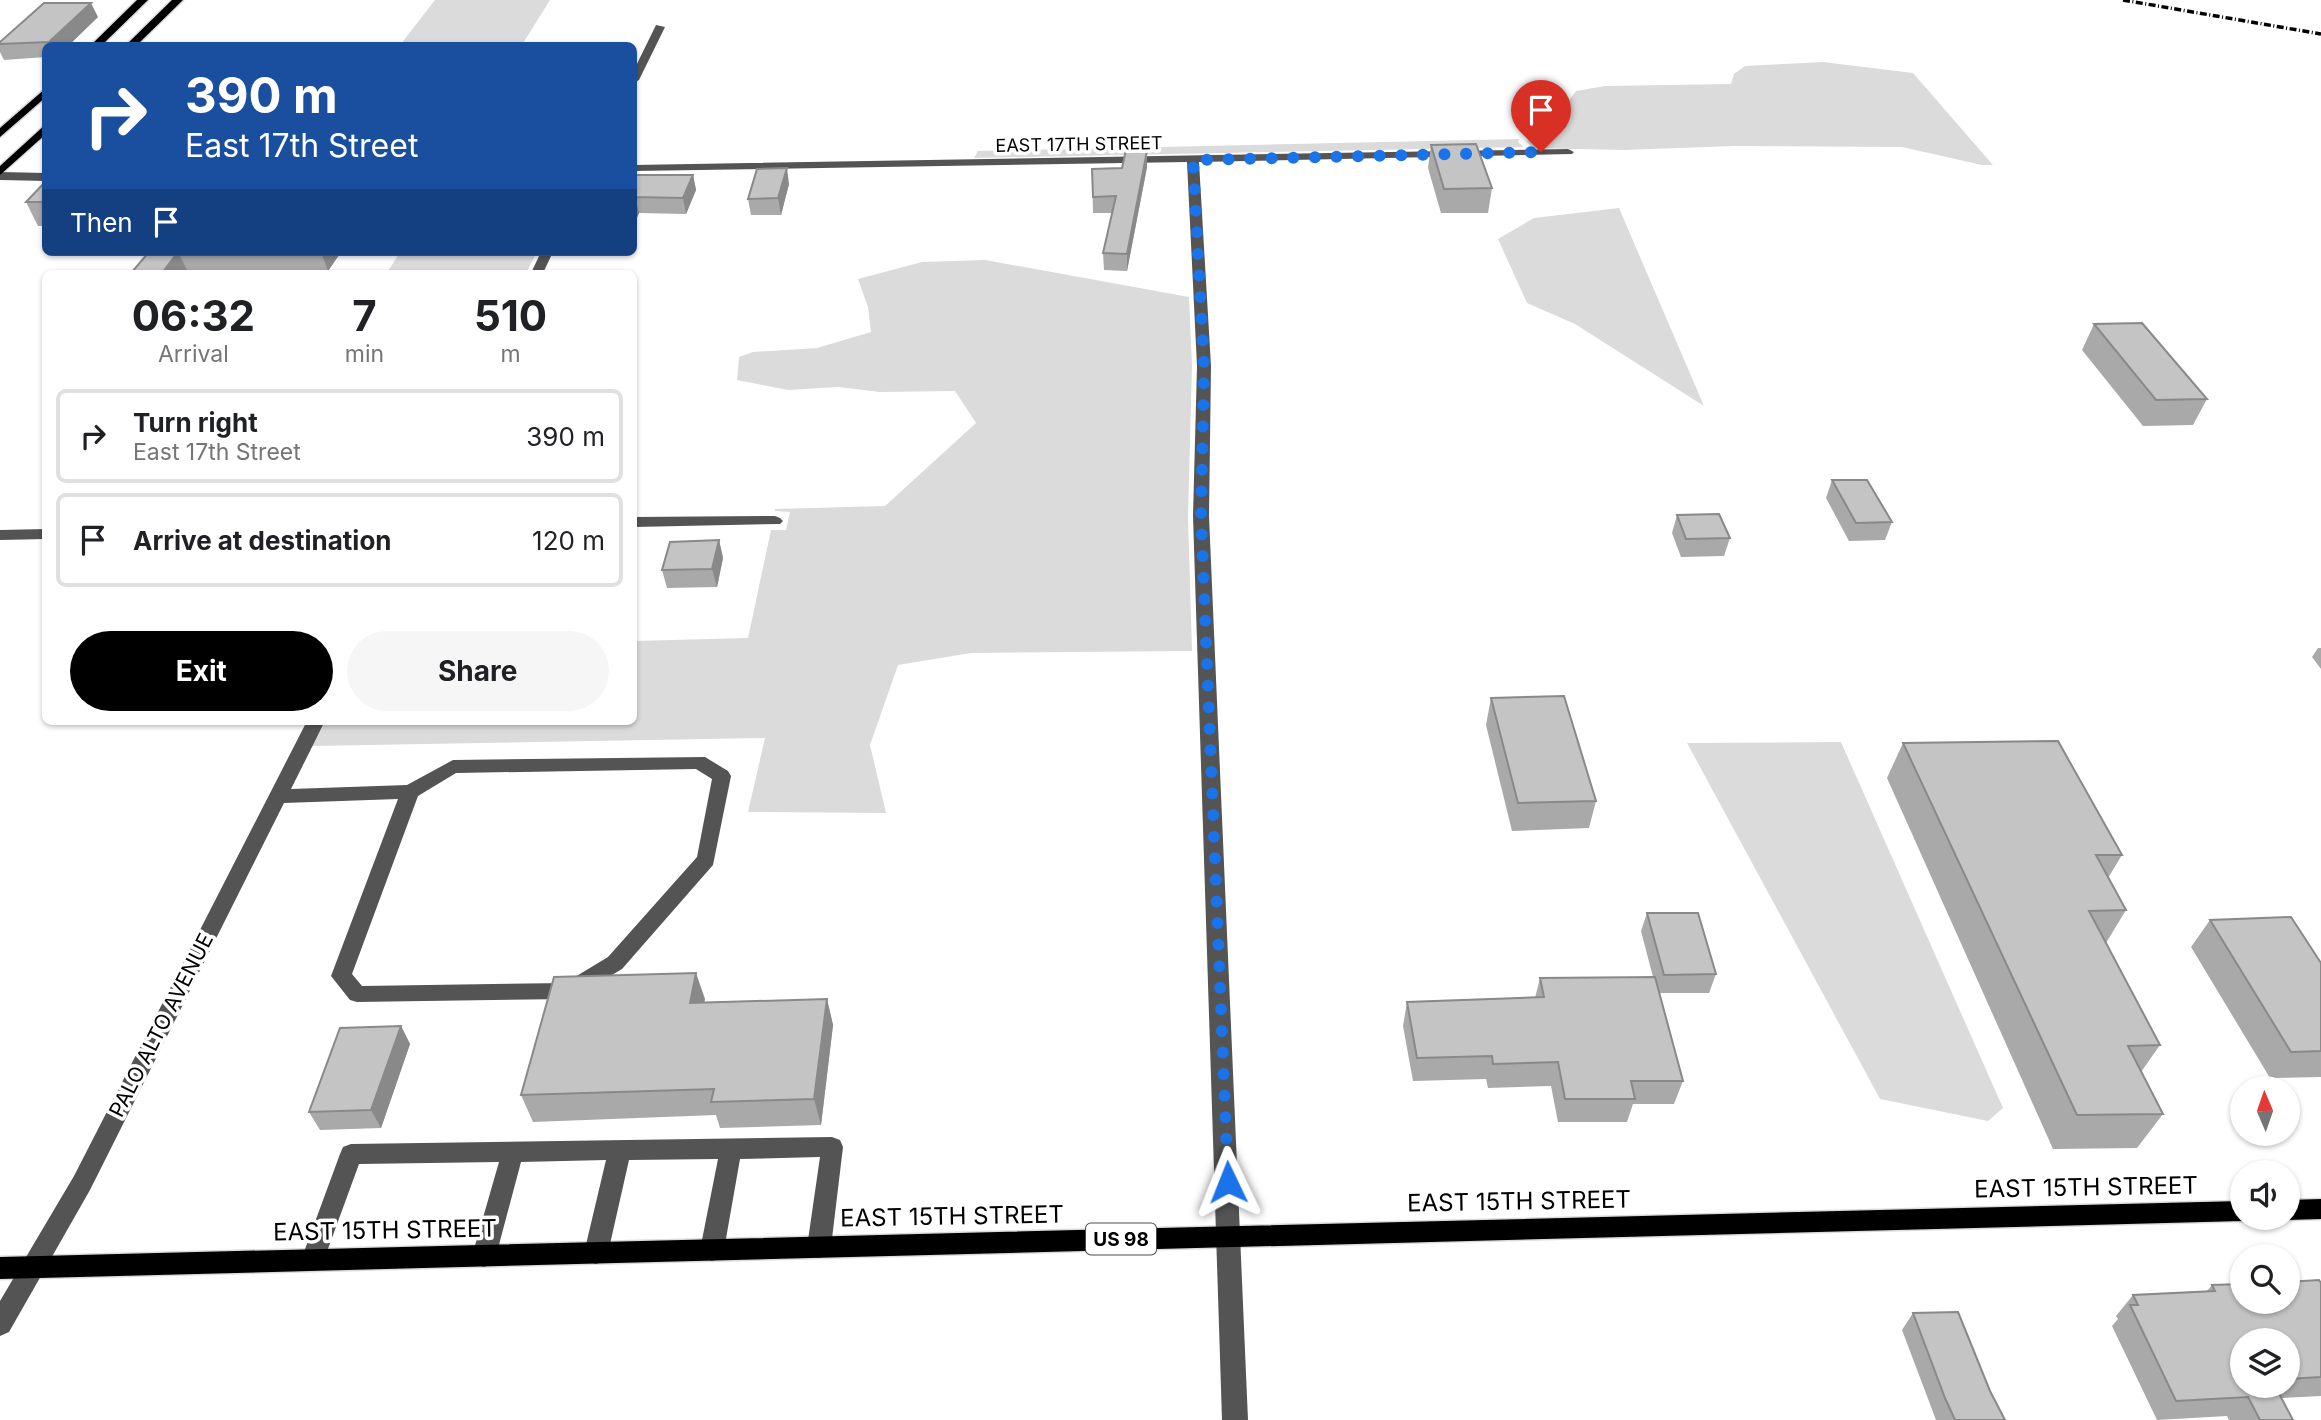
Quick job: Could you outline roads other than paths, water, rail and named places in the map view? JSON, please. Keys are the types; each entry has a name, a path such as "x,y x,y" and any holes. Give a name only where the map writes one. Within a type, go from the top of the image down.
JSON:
{"main road":[{"path":"99,42 144,0"},
{"path":"134,42 178,0"},
{"path":"0,134 42,95"},
{"path":"0,174 42,131"},
{"path":"2300,1210 2321,1209"},
{"name":"EAST 15TH STREET","path":"0,1268 2230,1211"}],"street":[{"path":"637,74 660,27"},
{"name":"EAST 17TH STREET","path":"637,168 1568,152"},
{"path":"1193,160 1204,366 1201,516 1235,1420"},
{"path":"0,174 42,177"},
{"path":"637,522 775,521"},
{"path":"0,535 42,534"},
{"name":"PALO ALTO AVENUE","path":"0,1324 82,1183 314,725"},
{"path":"278,796 410,792 453,766 699,762 723,776 706,860 615,963 568,991 357,994 341,976 410,792"},
{"path":"313,1260 351,1154 832,1147 819,1247"},
{"path":"712,1250 731,1149"},
{"path":"596,1253 620,1150"},
{"path":"484,1256 513,1152"}],"railway":[{"path":"2123,0 2321,34"}]}
